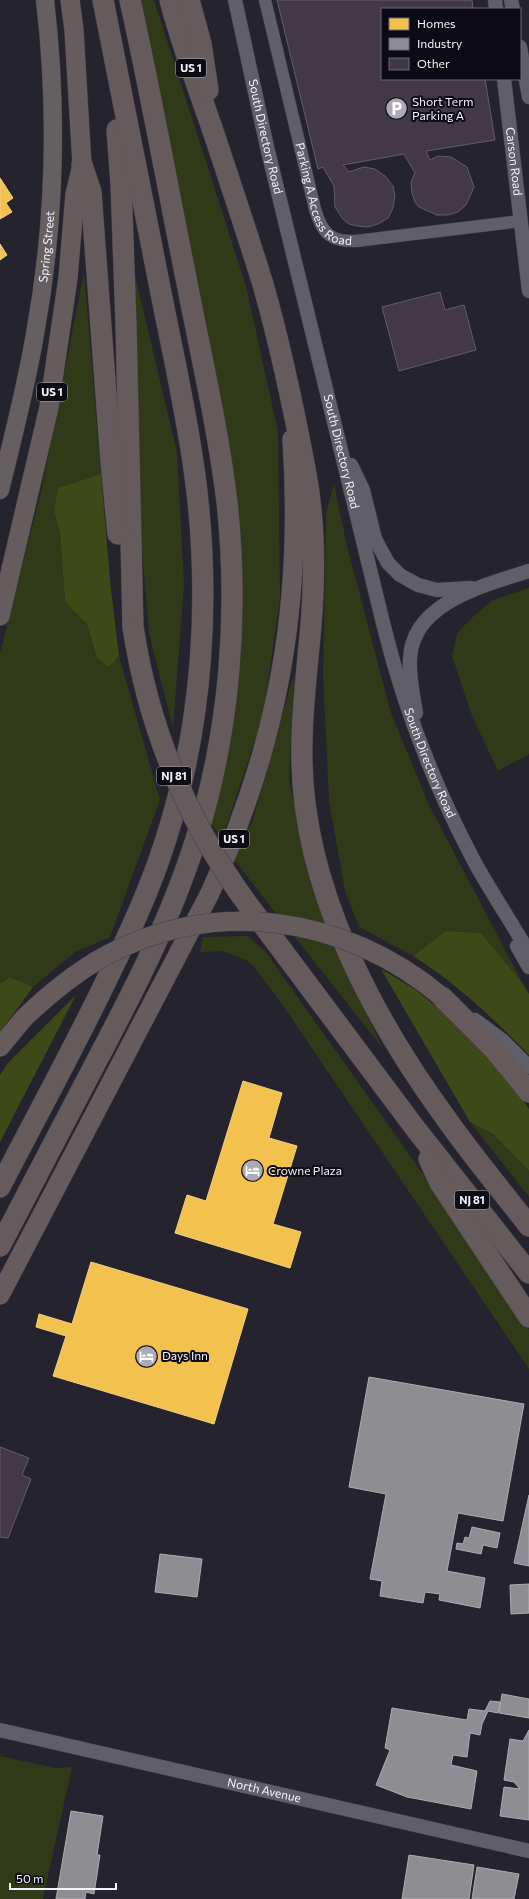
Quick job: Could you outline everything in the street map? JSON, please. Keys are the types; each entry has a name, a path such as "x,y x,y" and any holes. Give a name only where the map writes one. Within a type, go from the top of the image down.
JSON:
{"highway":[{"name":"US 1","path":"0,616 49,407 68,285 75,194 82,165 74,30 70,0"},
{"path":"0,1187 92,1010 129,934 149,887 165,843 181,786 191,736 198,684 202,632 202,581 200,529 195,478 180,388 103,0"},
{"path":"0,1246 126,1007 170,913 197,837 210,789 220,738 227,686 231,634 232,582 224,478 214,420 130,0"},
{"name":"US 1","path":"0,1295 210,893 231,845 258,772 282,670 291,607 294,568 295,491 292,439 276,335 262,284 214,136 180,39 170,0"},
{"path":"190,0 201,44 214,136"},
{"path":"107,21 121,184 133,627"},
{"path":"82,165 91,192 111,469 119,540 133,627"},
{"path":"276,335 306,476 311,515 313,599 303,706 302,754 305,810 316,864 341,934 364,983 392,1035 444,1116 529,1226"},
{"name":"NJ 81","path":"133,627 146,696 157,732 170,768 192,816 210,848 251,910 415,1128 529,1273"},
{"path":"0,1047 24,1018 56,989 77,973 121,948 170,932 196,926 234,922 286,924 325,932 349,940 396,962 442,997 494,1049 529,1092"},
{"path":"415,1128 440,1183 529,1317"}],"main road":[{"name":"Spring Street","path":"0,490 31,359 44,282 49,232 52,180 53,103 45,0"}],"street":[{"name":"South Directory Road","path":"235,0 267,147 390,652 422,747 440,793 489,888"},
{"name":"Parking A Access Road","path":"265,0 315,209 324,231 339,240 356,241 521,221"},
{"path":"521,53 529,97"},
{"name":"Carson Road","path":"504,80 529,291"},
{"path":"340,442 363,490 375,539 388,563 400,575 410,581 428,588 446,590 477,588"},
{"path":"422,747 410,674 410,658 414,640 424,622 433,612 477,588 529,571"},
{"path":"489,888 529,953"},
{"path":"489,888 507,930 529,967"},
{"path":"442,997 502,1040 529,1067"},
{"name":"North Avenue","path":"0,1730 529,1851"}],"green space":[{"path":"139,0 154,0 246,286 278,432 280,599 263,717 222,839 209,820 232,715 208,357 178,181"},
{"path":"84,272 101,474 58,489 54,511 60,532 65,602 87,624 97,658 109,667 119,656 160,800 110,937 75,952 33,987 10,977 0,984 0,653 41,492"},
{"path":"134,272 177,452 184,585 173,728 149,633 136,476"},
{"path":"101,474 111,590 119,656 109,667 97,658 87,624 65,602 60,532 54,511 58,488"},
{"path":"334,484 347,546 391,713 429,805 523,984 481,933 446,931 413,956 359,927 345,891 329,801 323,675 326,514"},
{"path":"529,588 529,754 498,771 472,716 452,656 457,633 474,616 493,600"},
{"path":"294,674 289,780 310,881 337,954 384,1050 234,860 252,822"},
{"path":"446,931 481,933 523,984 529,994 529,1055 459,989 429,966 413,956"},
{"path":"248,936 265,951 428,1181 529,1330 529,1369 282,1004 250,962 223,951 200,952 203,937"},
{"path":"381,969 416,990 465,1030 523,1100 529,1109 529,1171 493,1134 470,1122"},
{"path":"10,977 33,987 0,1032 0,984"},
{"path":"76,995 0,1142 0,1075 8,1063"},
{"path":"470,1122 493,1134 529,1171 529,1197"},
{"path":"0,1756 56,1768 72,1767 43,1899 0,1899"}],"building: Homes":[{"path":"0,178 13,198 6,203 12,212 0,219"},
{"path":"0,244 7,255 0,260"},
{"name":"Crowne Plaza","path":"243,1081 282,1093 269,1138 297,1146 273,1224 301,1232 290,1268 175,1233 187,1195 206,1201"},
{"name":"Days Inn","path":"91,1262 248,1309 214,1424 53,1376 66,1336 36,1327 39,1314 72,1324"}],"building: Industry":[{"path":"369,1377 524,1404 503,1521 458,1513 447,1571 485,1578 480,1608 439,1600 440,1594 425,1592 423,1603 380,1596 382,1581 370,1579 386,1494 349,1487"},
{"path":"529,1495 529,1566 514,1563"},
{"path":"472,1527 500,1533 497,1548 483,1545 481,1554 456,1549 457,1543 463,1544 465,1537 469,1538"},
{"path":"160,1554 202,1559 197,1597 155,1592"},
{"path":"529,1584 529,1613 511,1614 510,1585"},
{"path":"502,1694 529,1699 529,1718 499,1713"},
{"path":"490,1701 500,1702 498,1713 488,1711 482,1724 480,1735 470,1733 467,1757 453,1755 451,1765 477,1771 471,1809 407,1797 376,1785 390,1750 385,1748 392,1708 467,1720 469,1709 485,1711"},
{"path":"529,1730 529,1820 500,1816 504,1787 520,1789 514,1782 504,1780 510,1739 523,1741"},
{"path":"71,1811 103,1816 97,1855 100,1855 94,1894 86,1892 85,1899 56,1899"},
{"path":"409,1855 474,1865 469,1899 402,1899"},
{"path":"477,1867 519,1874 514,1899 472,1899"}],"building: Other":[{"name":"Short Term Parking A","path":"277,0 472,0 473,8 381,8 381,80 485,80 495,140 426,151 430,160 438,156 451,157 467,167 474,187 466,205 458,212 448,215 437,215 419,207 415,202 412,193 411,182 415,173 404,154 343,165 349,172 364,167 375,169 385,176 393,186 395,196 393,208 388,218 378,224 368,227 357,226 349,224 343,219 335,207 334,186 323,167 318,169"},
{"path":"440,292 445,310 464,305 476,350 399,371 382,307"},
{"path":"0,1447 29,1458 22,1475 31,1479 8,1538 0,1537"}],"place":[{"name":"Short Term Parking A","path":"397,109"},
{"name":"Crowne Plaza","path":"252,1171"},
{"name":"Days Inn","path":"147,1356"}]}
